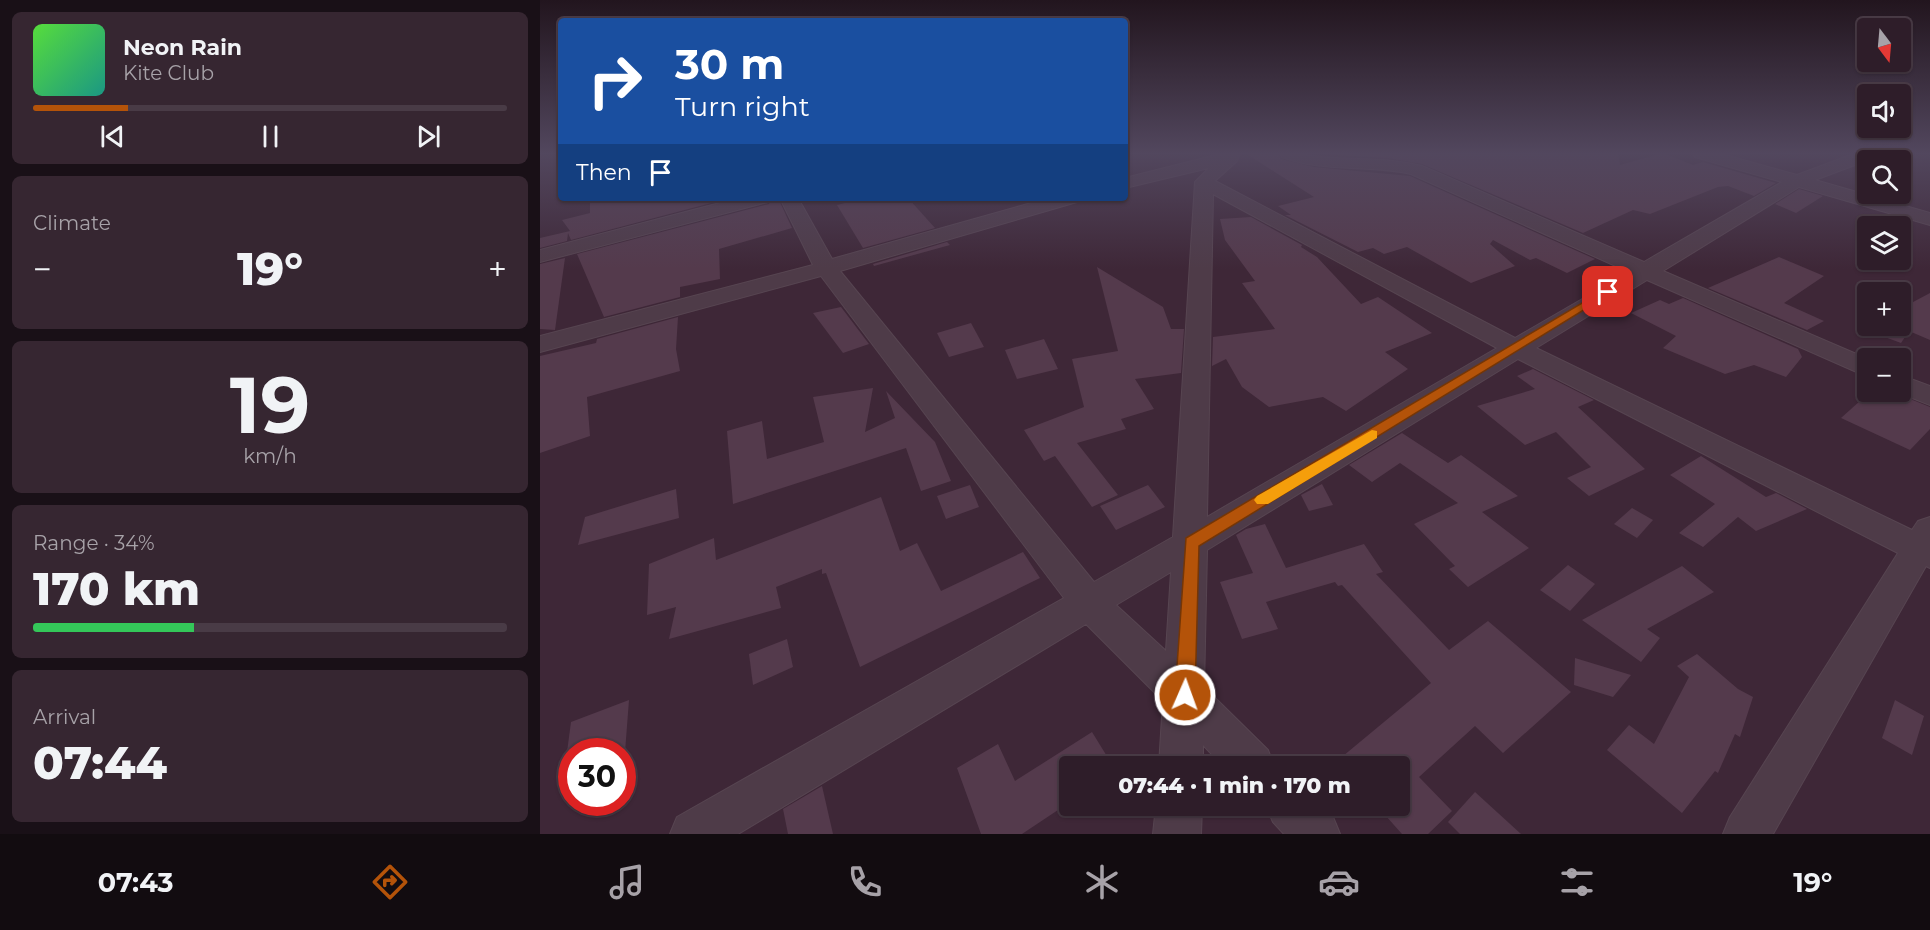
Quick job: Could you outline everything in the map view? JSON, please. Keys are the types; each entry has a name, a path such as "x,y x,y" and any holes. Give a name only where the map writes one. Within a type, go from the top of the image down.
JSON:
{"street":[{"path":"1182,756 1204,192"},
{"path":"1223,192 1516,348 1927,545 1747,834"},
{"path":"1466,192 1857,364"},
{"path":"694,834 1191,543 1644,270 1779,192"},
{"path":"1832,192 1930,219"},
{"path":"540,256 750,201"},
{"path":"791,201 826,268 1089,603 1185,695 1243,756"},
{"path":"540,344 826,268 1060,201"},
{"path":"1911,388 1930,396"},
{"path":"1177,834 1178,816"},
{"path":"1299,816 1316,834"}],"building":[{"path":"1306,192 1445,192 1595,259 1567,273 1536,258 1530,260 1493,240 1490,244 1515,266 1471,283 1407,247 1384,254 1373,248 1358,252 1285,215 1291,215 1278,206 1314,197"},
{"path":"1487,192 1706,192 1650,214 1633,210 1583,233"},
{"path":"1743,192 1761,192 1754,196"},
{"path":"1794,192 1809,192 1823,196 1796,213 1775,204"},
{"path":"590,201 719,201 571,240 568,233 567,241 540,248 540,238 570,231 562,220 590,213"},
{"path":"770,201 779,201 792,228 719,249 720,279 680,287 680,297 604,317 577,254 769,204"},
{"path":"853,201 911,201 935,228 863,248 837,205"},
{"path":"1251,217 1302,245 1301,247 1317,257 1361,304 1378,297 1432,333 1385,352 1408,369 1346,411 1323,397 1269,407 1242,387 1226,359 1212,366 1213,337 1275,329 1242,283 1255,281 1225,240 1220,219"},
{"path":"947,242 950,245 874,266 873,264"},
{"path":"1779,257 1824,276 1784,303 1824,321 1807,330 1708,288"},
{"path":"565,258 555,330 540,329 540,264"},
{"path":"1097,267 1163,307 1171,329 1184,329 1181,373 1135,379 1154,409 1121,419 1126,429 1077,443 1118,495 1092,507 1055,456 1044,461 1024,430 1084,407 1072,359 1118,351"},
{"path":"1930,293 1930,340 1911,332 1911,303"},
{"path":"1683,298 1798,349 1802,357 1786,377 1754,365 1725,374 1663,348 1676,336 1631,313 1660,300 1669,304"},
{"path":"841,307 869,344 843,353 813,313"},
{"path":"678,317 676,349 680,371 587,397 590,436 540,453 540,356 596,343 597,339"},
{"path":"971,323 984,347 949,357 937,333"},
{"path":"1882,336 1906,336 1901,343"},
{"path":"1044,339 1058,369 1017,379 1005,350"},
{"path":"1533,369 1594,400 1578,407 1645,469 1589,496 1567,478 1591,467 1556,432 1525,445 1477,406 1535,389 1517,376"},
{"path":"873,388 865,432 895,418 886,391 935,442 951,481 921,491 906,448 733,504 727,431 762,421 767,459 824,442 813,397"},
{"path":"1911,399 1930,407 1930,429 1910,450 1841,418 1859,402 1911,402"},
{"path":"1402,433 1448,463 1461,455 1518,496 1482,512 1529,548 1468,587 1449,569 1455,566 1414,524 1458,503 1400,463 1372,482 1349,465"},
{"path":"1701,456 1766,497 1776,493 1807,509 1756,531 1738,517 1703,547 1679,533 1715,504 1670,475"},
{"path":"1322,484 1333,505 1309,511 1301,495"},
{"path":"970,485 979,507 946,519 937,496"},
{"path":"1148,485 1165,507 1116,530 1100,506"},
{"path":"676,489 679,518 578,545 585,517"},
{"path":"881,497 900,551 917,543 941,591 1023,552 1040,578 860,667 826,573 822,574 822,569 776,587 781,608 669,639 676,607 647,615 649,564 714,538 716,560"},
{"path":"1632,508 1653,520 1637,538 1614,524"},
{"path":"1265,524 1286,568 1364,544 1383,572 1376,574 1449,650 1488,621 1571,692 1503,753 1475,726 1419,777 1452,811 1428,834 1402,834 1386,816 1410,816 1410,756 1343,756 1431,683 1342,585 1338,586 1335,582 1266,602 1278,629 1242,639 1220,582 1253,573 1236,535 1246,529"},
{"path":"1568,565 1595,584 1570,611 1540,590"},
{"path":"1682,566 1714,592 1647,629 1660,638 1641,662 1582,620"},
{"path":"787,639 793,667 753,685 749,654"},
{"path":"1697,654 1738,689 1753,697 1740,737 1735,734 1718,773 1715,771 1682,813 1607,750 1629,725 1654,744 1689,677 1677,666"},
{"path":"1575,658 1631,675 1613,697 1574,685"},
{"path":"629,700 626,738 569,738 571,722"},
{"path":"1895,700 1924,716 1912,755 1882,738"},
{"path":"1092,732 1107,756 1059,756 1059,809 1022,834 981,834 957,768 998,744 1015,781"},
{"path":"822,786 833,834 788,834 783,809"},
{"path":"1475,792 1521,834 1460,834 1448,822"}],"slow traffic":[{"path":"1262,500 1372,435"}],"route":[{"path":"1185,695 1191,543 1608,292"}]}
